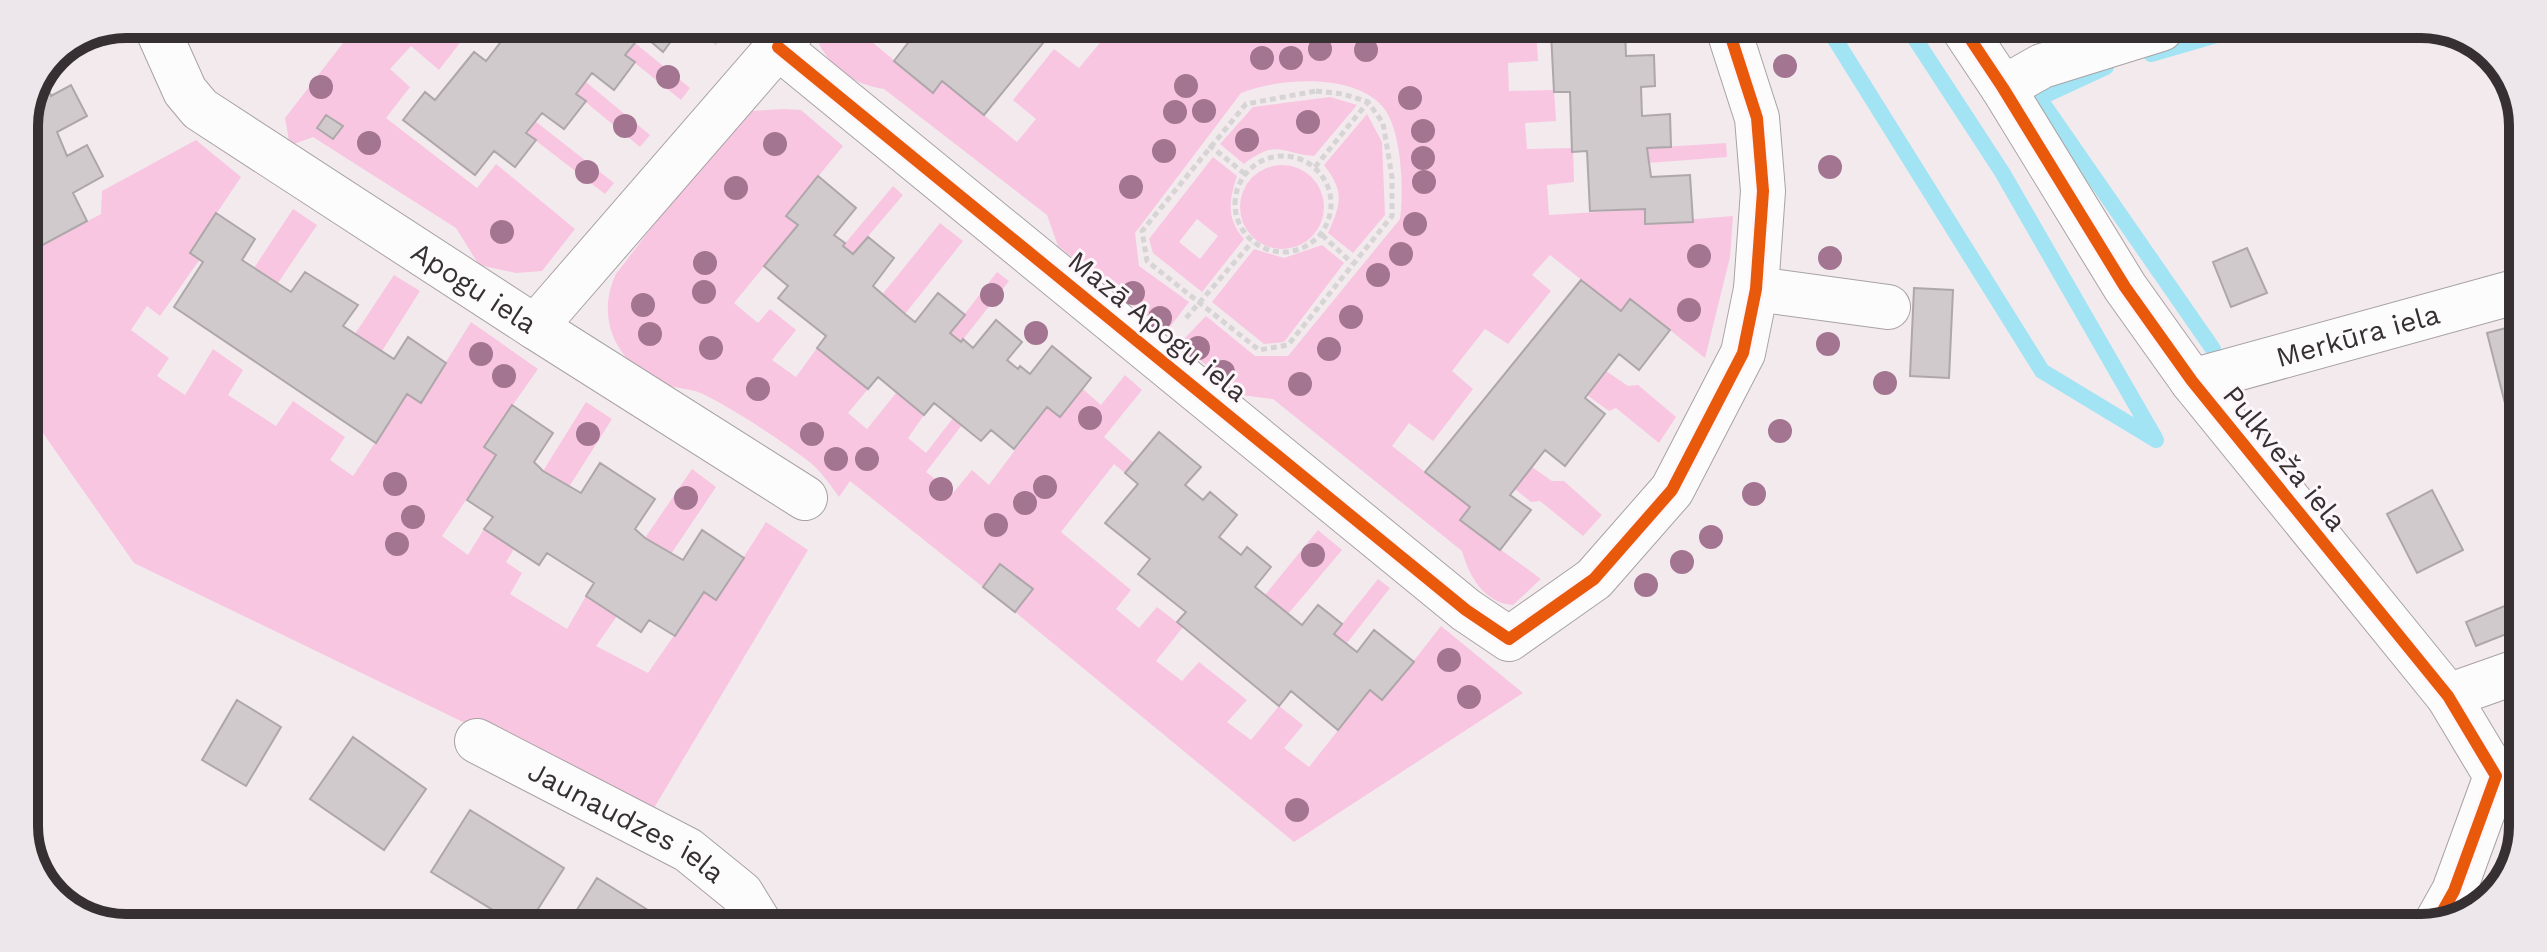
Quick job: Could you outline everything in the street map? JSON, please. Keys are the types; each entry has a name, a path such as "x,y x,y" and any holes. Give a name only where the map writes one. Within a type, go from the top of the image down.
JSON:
{"street":[{"name":"Apogu iela","path":"161,38 185,91 200,109 535,327 785,38"},
{"name":"Mazā Apogu iela","path":"789,38 1158,359 1466,610 1509,639 1594,579 1672,490 1743,353 1756,289"},
{"path":"1731,38 1757,118 1763,191 1756,289 1888,307"},
{"name":"Pulkveža iela","path":"1970,38 2125,287 2192,381 2448,696 2507,793 2443,911"},
{"path":"2003,88 2042,66 2132,38"},
{"name":"Merkūra iela","path":"2192,381 2509,294"},
{"path":"535,327 805,498"},
{"path":"2448,696 2509,675"},
{"name":"Jaunaudzes iela","path":"477,741 688,850 741,893 754,914"}],"path":[{"path":"712,38 728,53"},
{"path":"1316,91 1343,94 1368,102 1383,123 1388,144 1392,216 1288,345 1259,350 1201,300 1147,261 1142,231 1209,145 1246,104 1316,91"},
{"path":"1315,167 1368,102"},
{"path":"1209,145 1245,174"},
{"path":"1287,156 1315,167 1330,193 1331,208 1322,235 1294,251 1265,250 1252,242 1235,216 1238,185 1245,174 1258,163 1287,156"},
{"path":"1322,235 1352,263"},
{"path":"1158,359 1201,300 1252,242"}],"shaded area":[{"path":"347,38 462,38 439,70 411,46 390,69 410,87 386,118 477,188 496,164 575,229 542,271 516,273 479,265 456,228 313,137 294,144 289,141 285,118"},
{"path":"823,38 867,38 932,92 942,81 1017,142 1036,119 1013,100 1054,49 1079,68 1104,38 1537,38 1538,61 1508,63 1509,91 1554,90 1556,121 1525,123 1527,149 1573,148 1574,182 1547,185 1549,215 1645,209 1645,223 1733,216 1730,257 1705,358 1631,299 1621,311 1550,255 1532,275 1551,291 1508,344 1485,329 1452,371 1473,389 1433,441 1409,423 1392,446 1470,507 1460,520 1541,579 1513,605 1503,603 1479,587 1462,551 1273,399 1241,395 1180,343 1206,316 1255,356 1288,356 1400,219 1402,193 1398,144 1389,116 1369,95 1334,83 1314,82 1275,84 1241,93 1135,233 1139,266 1189,302 1166,332 1058,246 1047,215 884,89 863,84 838,69 819,44"},
{"path":"635,43 690,88 681,100 625,55"},
{"path":"586,82 650,135 640,147 576,94"},
{"path":"1330,97 1357,105 1314,156 1273,150 1255,156 1244,164 1220,144 1253,107"},
{"path":"801,110 843,146 786,216 798,225 734,303 758,323 770,309 796,330 772,360 796,377 817,348 868,389 848,413 867,429 896,393 924,415 908,438 926,453 953,418 962,425 926,472 953,493 972,470 989,485 1047,407 1060,416 1083,389 1101,405 1125,375 1142,390 1104,437 1134,463 1125,473 1114,464 1061,532 1131,590 1116,609 1139,628 1157,607 1183,627 1156,661 1182,681 1199,662 1247,700 1227,722 1251,740 1279,706 1303,725 1284,748 1309,767 1370,690 1383,700 1441,626 1523,693 1294,842 1015,612 1032,589 1001,564 983,587 850,481 839,497 812,464 759,427 703,394 662,383 632,364 614,338 609,323 610,291 616,274 727,129 750,111"},
{"path":"1367,114 1382,142 1385,215 1353,253 1328,233 1339,198 1331,174 1324,165"},
{"path":"535,121 614,183 605,194 526,133"},
{"path":"196,140 241,177 190,253 200,259 160,316 147,306 131,330 169,358 157,376 185,395 213,349 243,370 228,395 276,426 293,401 345,437 330,460 353,476 407,394 421,402 471,322 538,369 484,446 496,455 442,536 468,555 484,529 514,549 506,562 522,573 510,594 567,629 586,596 617,616 596,646 648,673 704,592 717,599 766,522 808,550 651,813 134,563 38,426 38,248 101,214 102,191"},
{"path":"1726,143 1727,157 1648,163 1647,148"},
{"path":"1213,157 1237,176 1231,209 1234,224 1244,239 1202,292 1153,253 1149,239","holes":["1197,219 1218,236 1200,259 1179,242"]},
{"path":"1282,165 1298,168 1312,177 1321,191 1324,207 1321,223 1312,237 1298,246 1282,249 1266,246 1252,237 1243,223 1240,207 1243,191 1252,177 1266,168"},
{"path":"893,186 903,195 853,254 843,246"},
{"path":"293,209 317,225 278,283 254,268"},
{"path":"940,223 963,241 905,314 881,296"},
{"path":"1322,245 1344,263 1284,342 1264,344 1212,302 1254,249 1284,258"},
{"path":"997,272 1009,281 961,342 950,333"},
{"path":"394,275 420,291 382,351 355,334"},
{"path":"1606,371 1628,386 1638,385 1676,417 1659,443 1616,408 1609,411 1587,395"},
{"path":"586,402 612,419 569,487 543,471"},
{"path":"1532,467 1552,481 1564,481 1602,515 1583,536 1540,501 1531,502 1515,489"},
{"path":"692,469 716,487 671,554 645,538"},
{"path":"1318,530 1342,550 1288,614 1265,595"},
{"path":"1378,579 1390,588 1347,643 1334,634"}],"building":[{"path":"504,38 639,38 625,55 635,62 614,90 592,73 576,94 586,101 564,129 542,113 526,133 536,140 515,167 494,151 475,175 403,120 425,92 435,100 474,52 486,61"},
{"path":"647,38 673,38 663,52"},
{"path":"912,38 1047,38 984,115 942,81 933,93 894,61"},
{"path":"1551,38 1625,38 1626,56 1654,55 1655,86 1641,87 1642,116 1670,114 1671,147 1647,148 1651,177 1690,175 1693,222 1645,224 1645,209 1590,211 1587,151 1572,152 1570,92 1554,92"},
{"path":"71,85 87,116 57,132 67,156 87,145 103,176 73,193 87,221 38,247 38,126 47,87 51,96"},
{"path":"326,115 343,126 333,139 317,128"},
{"path":"818,176 856,208 834,235 853,254 868,237 894,258 873,286 915,322 938,293 965,315 950,333 961,342 963,339 973,348 996,320 1022,342 1007,360 1018,369 1020,366 1030,374 1052,346 1091,378 1060,417 1047,407 1014,449 991,430 981,441 934,403 924,415 878,377 868,389 817,348 826,336 778,298 788,286 764,266 798,225 786,216"},
{"path":"216,213 255,239 242,260 291,292 305,272 358,305 343,326 394,359 408,337 446,363 421,403 407,394 376,443 174,307 203,262 190,253"},
{"path":"2247,248 2267,293 2231,307 2213,262"},
{"path":"1581,280 1621,311 1630,299 1670,330 1639,370 1619,354 1585,398 1605,414 1565,466 1545,450 1510,495 1531,510 1500,550 1460,520 1470,507 1425,472"},
{"path":"1914,288 1953,290 1949,378 1910,376"},
{"path":"2509,327 2509,419 2487,333"},
{"path":"512,405 553,433 534,462 543,471 581,493 600,463 655,499 635,529 645,538 683,560 702,530 744,558 716,600 704,592 675,636 649,620 641,632 586,596 594,583 547,553 539,565 484,529 493,517 467,500 496,455 484,447"},
{"path":"1159,432 1201,467 1185,485 1203,500 1210,492 1237,515 1219,537 1241,555 1247,547 1271,567 1255,587 1302,625 1318,605 1342,624 1334,634 1357,652 1374,630 1414,662 1382,700 1370,690 1338,730 1291,691 1279,706 1177,622 1186,612 1138,574 1150,559 1105,523 1138,484 1125,473"},
{"path":"2432,490 2463,550 2417,573 2387,514"},
{"path":"1000,564 1033,589 1015,612 983,587"},
{"path":"2509,604 2509,633 2476,646 2466,622"},
{"path":"237,700 281,727 246,786 202,760"},
{"path":"353,737 426,789 384,850 310,799"},
{"path":"470,810 564,868 535,914 499,914 431,872"},
{"path":"597,878 654,914 574,914"}],"waterway":[{"path":"1834,38 2042,371 2156,440"},
{"path":"1915,38 2002,172 2155,438"},
{"path":"2151,54 2206,38"},
{"path":"2106,67 2039,98 2213,349"}],"cycle path":[{"path":"778,47 1466,610 1509,639 1594,579 1672,490 1743,353 1756,289 1763,191 1757,118 1731,38"},
{"path":"1970,38 2125,287 2192,381 2448,696 2496,776 2454,891 2443,911"}]}
